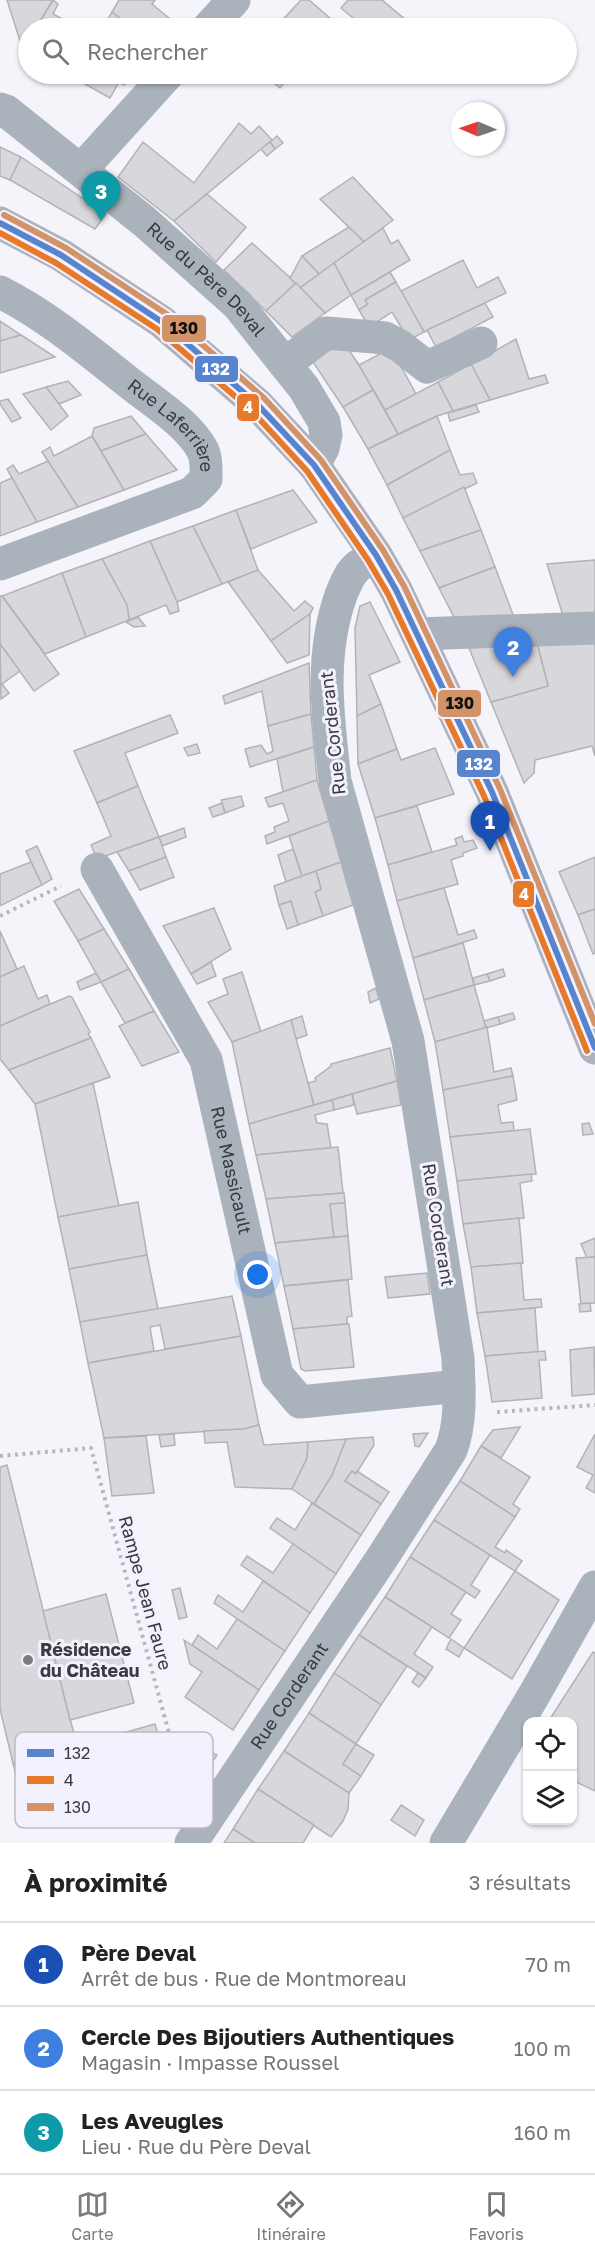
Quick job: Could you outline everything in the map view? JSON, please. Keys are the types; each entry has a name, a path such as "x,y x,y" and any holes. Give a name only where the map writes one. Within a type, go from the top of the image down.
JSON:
{"main road":[{"path":"0,223 61,255 162,322 258,405 314,465 376,555 396,590 492,792 595,1048"}],"street":[{"path":"217,18 234,0"},
{"path":"81,170 159,84"},
{"name":"Rue du Père Deval","path":"2,103 145,222 238,305 304,388 324,422 326,435 323,448 314,465"},
{"name":"Rue Laferrière","path":"0,292 23,303 85,348 183,425 202,451 206,464 206,479 192,493 0,564"},
{"path":"285,364 326,333 385,338 400,346 427,367 481,343"},
{"name":"Rue Corderant","path":"213,1811 384,1556 451,1450 457,1435 459,1386 456,1346 408,1041 344,815 332,760 326,662 334,616 346,582 356,568 376,555"},
{"path":"417,634 595,628"},
{"name":"Rue Massicault","path":"97,869 206,1059 277,1375 300,1402 459,1386"},
{"path":"446,1843 595,1587"}],"path":[{"path":"0,916 97,869"},
{"name":"Rampe Jean Faure","path":"0,1456 91,1448 166,1732"}],"building":[{"path":"7,0 53,0 42,18 18,18 18,34"},
{"path":"53,0 58,4 53,14 61,18 42,18"},
{"path":"119,0 155,0 152,4 169,18 120,18 112,12"},
{"path":"301,0 309,0 330,18 284,18"},
{"path":"348,0 382,0 403,18 353,18 341,8"},
{"path":"112,12 120,18 109,18"},
{"path":"85,84 118,84 110,98"},
{"path":"239,123 251,134 259,126 272,140 174,221 118,177 143,142 194,183"},
{"path":"277,136 283,143 275,149 270,142"},
{"path":"270,142 275,149 267,156 261,149"},
{"path":"0,147 21,157 10,180 0,176"},
{"path":"21,157 106,214 95,229 10,180"},
{"path":"353,177 393,220 364,242 320,199"},
{"path":"207,194 246,227 216,262 174,221"},
{"path":"349,227 364,242 319,274 302,256"},
{"path":"383,228 391,244 398,240 410,260 351,295 334,263"},
{"path":"252,243 296,283 266,311 224,270"},
{"path":"302,256 319,274 300,288 290,278"},
{"path":"463,260 477,288 498,277 506,293 424,332 401,291"},
{"path":"334,263 351,295 325,313 300,288"},
{"path":"390,272 396,282 365,300 368,304 359,310 351,295"},
{"path":"396,282 424,332 409,340 392,312 369,327 359,310 368,304 365,300"},
{"path":"296,283 325,313 292,337 266,311"},
{"path":"485,303 493,317 436,347 427,330"},
{"path":"0,321 21,335 0,341"},
{"path":"21,335 55,357 0,373 0,341"},
{"path":"516,339 529,379 545,375 548,383 490,400 471,364"},
{"path":"344,343 373,390 343,407 313,362 338,344"},
{"path":"391,348 416,394 385,410 359,365"},
{"path":"471,364 490,400 453,411 438,382"},
{"path":"68,381 81,395 59,404 46,387"},
{"path":"438,382 453,411 398,434 385,410"},
{"path":"46,387 68,416 51,430 23,394"},
{"path":"373,390 398,434 368,449 343,407"},
{"path":"8,399 21,418 12,422 0,404 0,401"},
{"path":"476,405 479,412 450,421 448,413"},
{"path":"131,416 146,434 101,451 92,436 94,428"},
{"path":"437,416 450,450 387,485 368,449"},
{"path":"146,434 177,470 124,490 101,451"},
{"path":"92,436 124,490 78,507 42,452 50,447 54,456"},
{"path":"450,450 460,475 473,473 477,483 403,518 387,485"},
{"path":"48,461 78,507 37,522 7,469 13,465 19,474"},
{"path":"12,478 37,522 0,536 0,483"},
{"path":"464,487 481,530 420,551 403,518"},
{"path":"293,490 317,522 251,549 236,510"},
{"path":"236,510 258,570 222,584 193,526"},
{"path":"193,526 222,584 177,602 150,541"},
{"path":"481,530 495,567 439,588 420,551"},
{"path":"150,541 179,611 170,614 166,605 129,620 127,605 102,559"},
{"path":"102,559 127,605 129,620 86,637 62,573"},
{"path":"595,560 595,618 564,619 547,564"},
{"path":"495,567 515,620 456,621 439,588"},
{"path":"258,570 294,611 305,601 313,608 310,614 271,641 228,582"},
{"path":"62,573 86,637 45,654 2,596"},
{"path":"0,596 59,674 34,691 0,644"},
{"path":"370,602 400,662 369,675 381,704 357,716 355,628 360,606"},
{"path":"310,614 309,655 287,663 271,641"},
{"path":"138,617 145,626 134,627 126,622"},
{"path":"595,640 595,756 592,746 535,760 534,773 524,783 491,702 548,686 537,643"},
{"path":"537,643 548,686 491,702 469,648"},
{"path":"0,644 20,671 2,684 9,693 1,699"},
{"path":"309,663 311,714 268,726 262,691 225,704 223,696"},
{"path":"381,704 397,749 358,764 357,716"},
{"path":"311,714 314,747 250,767 245,749 261,745 267,754 273,751 268,726"},
{"path":"170,715 178,733 125,753 138,786 97,803 74,751"},
{"path":"197,744 200,753 188,756 184,748"},
{"path":"314,747 317,780 283,792 277,759"},
{"path":"435,748 454,794 375,818 358,764 397,749 401,760"},
{"path":"317,780 329,821 267,844 265,836 275,832 274,827 289,821 283,803 269,807 265,798"},
{"path":"138,786 159,837 97,859 91,845 111,836 97,803"},
{"path":"241,796 244,806 225,813 221,800"},
{"path":"222,803 225,813 213,817 209,808"},
{"path":"417,806 432,852 388,865 375,818"},
{"path":"329,821 341,862 302,876 289,836"},
{"path":"184,828 186,837 162,846 159,837"},
{"path":"462,836 464,842 473,840 477,848 451,860 458,884 397,901 388,865 457,845 455,839"},
{"path":"159,837 166,857 129,871 117,852"},
{"path":"37,846 52,879 42,885 26,851"},
{"path":"293,849 302,876 286,882 278,855"},
{"path":"166,857 174,877 140,890 129,871"},
{"path":"595,857 595,909 578,915 559,872"},
{"path":"31,862 42,885 0,906 0,874"},
{"path":"341,862 353,905 323,916 315,892 321,889 316,871"},
{"path":"316,871 321,889 315,892 323,916 298,925 291,901 279,905 274,886"},
{"path":"444,888 458,935 474,930 477,938 413,958 397,901"},
{"path":"79,889 104,929 78,941 54,901"},
{"path":"291,901 298,925 287,929 279,905"},
{"path":"214,908 231,949 191,974 163,926"},
{"path":"595,909 595,953 593,954 578,915"},
{"path":"104,929 129,969 101,982 78,941"},
{"path":"0,931 17,969 0,977"},
{"path":"463,943 474,985 424,1000 413,958"},
{"path":"211,962 216,976 197,984 191,974"},
{"path":"24,966 38,999 47,995 50,1004 0,1026 0,977"},
{"path":"129,969 154,1011 125,1023 101,982"},
{"path":"503,969 505,976 490,981 487,974"},
{"path":"242,972 261,1032 232,1042 208,1002 228,994 223,979"},
{"path":"96,973 101,982 80,990 77,982"},
{"path":"487,974 490,981 474,985 473,978"},
{"path":"474,985 486,1028 435,1042 424,1000"},
{"path":"376,988 379,999 370,1003 368,992"},
{"path":"69,996 72,997 91,1038 9,1070 0,1059 0,1026"},
{"path":"154,1011 179,1052 142,1066 119,1026"},
{"path":"513,1013 515,1019 500,1024 498,1017"},
{"path":"302,1016 307,1035 296,1039 291,1020"},
{"path":"498,1017 500,1024 486,1028 484,1021"},
{"path":"291,1020 314,1105 249,1124 232,1042"},
{"path":"487,1027 494,1072 511,1068 513,1076 443,1090 435,1042"},
{"path":"91,1038 110,1077 35,1104 9,1070"},
{"path":"390,1048 397,1081 314,1105 308,1083 316,1081 315,1078 331,1064"},
{"path":"513,1076 517,1100 498,1105 501,1123 513,1122 514,1131 450,1137 443,1090"},
{"path":"397,1081 401,1105 357,1114 352,1094"},
{"path":"93,1083 119,1206 58,1217 35,1104"},
{"path":"352,1094 354,1105 334,1110 332,1100"},
{"path":"332,1100 334,1110 315,1115 317,1123 327,1124 331,1148 256,1155 249,1124"},
{"path":"589,1123 593,1134 583,1135 582,1124"},
{"path":"530,1129 536,1174 457,1181 450,1137"},
{"path":"338,1147 343,1193 266,1199 256,1155"},
{"path":"531,1174 532,1181 520,1183 524,1218 463,1224 457,1181"},
{"path":"344,1193 345,1203 330,1204 334,1237 275,1243 266,1199"},
{"path":"138,1202 147,1255 69,1269 58,1217"},
{"path":"345,1203 348,1236 334,1237 330,1204"},
{"path":"519,1218 523,1263 471,1267 463,1224"},
{"path":"348,1236 352,1279 284,1286 275,1243"},
{"path":"595,1238 595,1257 587,1258 581,1244"},
{"path":"147,1255 158,1309 80,1322 69,1269"},
{"path":"595,1257 595,1303 581,1304 576,1258"},
{"path":"521,1263 524,1300 541,1299 542,1307 477,1313 471,1267"},
{"path":"427,1273 430,1294 388,1298 385,1277"},
{"path":"348,1280 352,1316 347,1317 347,1324 293,1329 284,1286"},
{"path":"232,1296 241,1336 165,1349 160,1325 150,1327 154,1351 88,1363 80,1322"},
{"path":"590,1303 591,1311 580,1312 579,1304"},
{"path":"535,1308 538,1352 485,1356 477,1313"},
{"path":"349,1324 354,1367 305,1371 301,1369 293,1329"},
{"path":"241,1336 259,1425 244,1429 104,1438 88,1363"},
{"path":"594,1347 595,1394 572,1396 570,1350"},
{"path":"545,1351 546,1360 539,1360 542,1398 492,1402 485,1356"},
{"path":"259,1425 264,1445 308,1442 307,1458 292,1489 235,1487 227,1442 205,1443 204,1431 244,1429"},
{"path":"520,1427 501,1458 481,1446 493,1430"},
{"path":"428,1433 419,1447 415,1446 413,1434"},
{"path":"174,1434 175,1445 161,1447 159,1435"},
{"path":"595,1434 595,1493 586,1488 593,1475 577,1467"},
{"path":"146,1436 154,1493 112,1496 104,1438"},
{"path":"373,1437 374,1445 356,1474 352,1471 345,1481 381,1504 361,1535 314,1504 332,1475 346,1439"},
{"path":"346,1439 332,1475 314,1504 292,1489 307,1458 308,1442"},
{"path":"481,1446 530,1477 513,1504 520,1509 515,1517 460,1481"},
{"name":"Résidence du Château","path":"7,1465 74,1732 15,1732 15,1762 13,1763 0,1709 0,1467"},
{"path":"352,1471 356,1474 357,1471 389,1492 381,1504 345,1481"},
{"path":"460,1481 515,1517 495,1547 505,1553 506,1550 522,1561 515,1571 434,1520"},
{"path":"312,1503 361,1535 336,1574 270,1528 277,1518 295,1530"},
{"path":"434,1520 490,1555 471,1585 480,1591 475,1598 410,1557"},
{"path":"293,1544 336,1574 310,1613 241,1565 247,1556 273,1573"},
{"path":"410,1557 466,1592 451,1614 461,1620 449,1638 385,1597"},
{"path":"515,1571 559,1600 512,1679 464,1648"},
{"path":"263,1581 310,1613 285,1651 214,1603 218,1595 243,1612"},
{"path":"180,1588 187,1617 179,1619 172,1590"},
{"path":"106,1594 134,1703 70,1720 43,1611"},
{"path":"385,1597 432,1627 414,1654 433,1667 426,1678 359,1635"},
{"path":"237,1619 285,1651 259,1690 192,1645 198,1635 217,1649"},
{"path":"359,1635 407,1666 381,1705 334,1673"},
{"path":"451,1639 464,1648 459,1657 446,1649"},
{"path":"184,1640 259,1690 233,1730 185,1697 202,1672 190,1664"},
{"path":"593,1652 595,1653 595,1791 577,1782 577,1717 551,1717"},
{"path":"334,1673 381,1705 356,1744 309,1713"},
{"path":"418,1673 426,1678 419,1687 412,1682"},
{"path":"309,1713 356,1744 343,1764 361,1776 349,1793 284,1751"},
{"path":"155,1724 157,1732 127,1732"},
{"path":"356,1744 374,1755 361,1776 343,1764"},
{"path":"284,1751 349,1793 348,1809 343,1821 331,1837 258,1789"},
{"path":"258,1789 314,1825 303,1843 255,1843 233,1829"},
{"path":"401,1805 424,1820 415,1836 391,1820"},
{"path":"233,1829 255,1843 224,1843"}],"transit line":[{"name":"130","path":"4,215 66,248 168,315 264,398 321,460 383,550 404,586 500,789 595,1024"},
{"name":"132","path":"0,223 61,255 162,322 258,405 314,465 376,555 396,590 492,792 595,1048"},
{"name":"4","path":"0,233 56,263 157,329 252,411 307,471 368,560 388,594 484,796 587,1051"}],"place":[{"name":"Les Aveugles","path":"101,221"},
{"name":"Cercle Des Bijoutiers Authentiques","path":"513,677"},
{"name":"Père Deval","path":"490,851"},
{"name":"Résidence du Château","path":"28,1660"}]}
